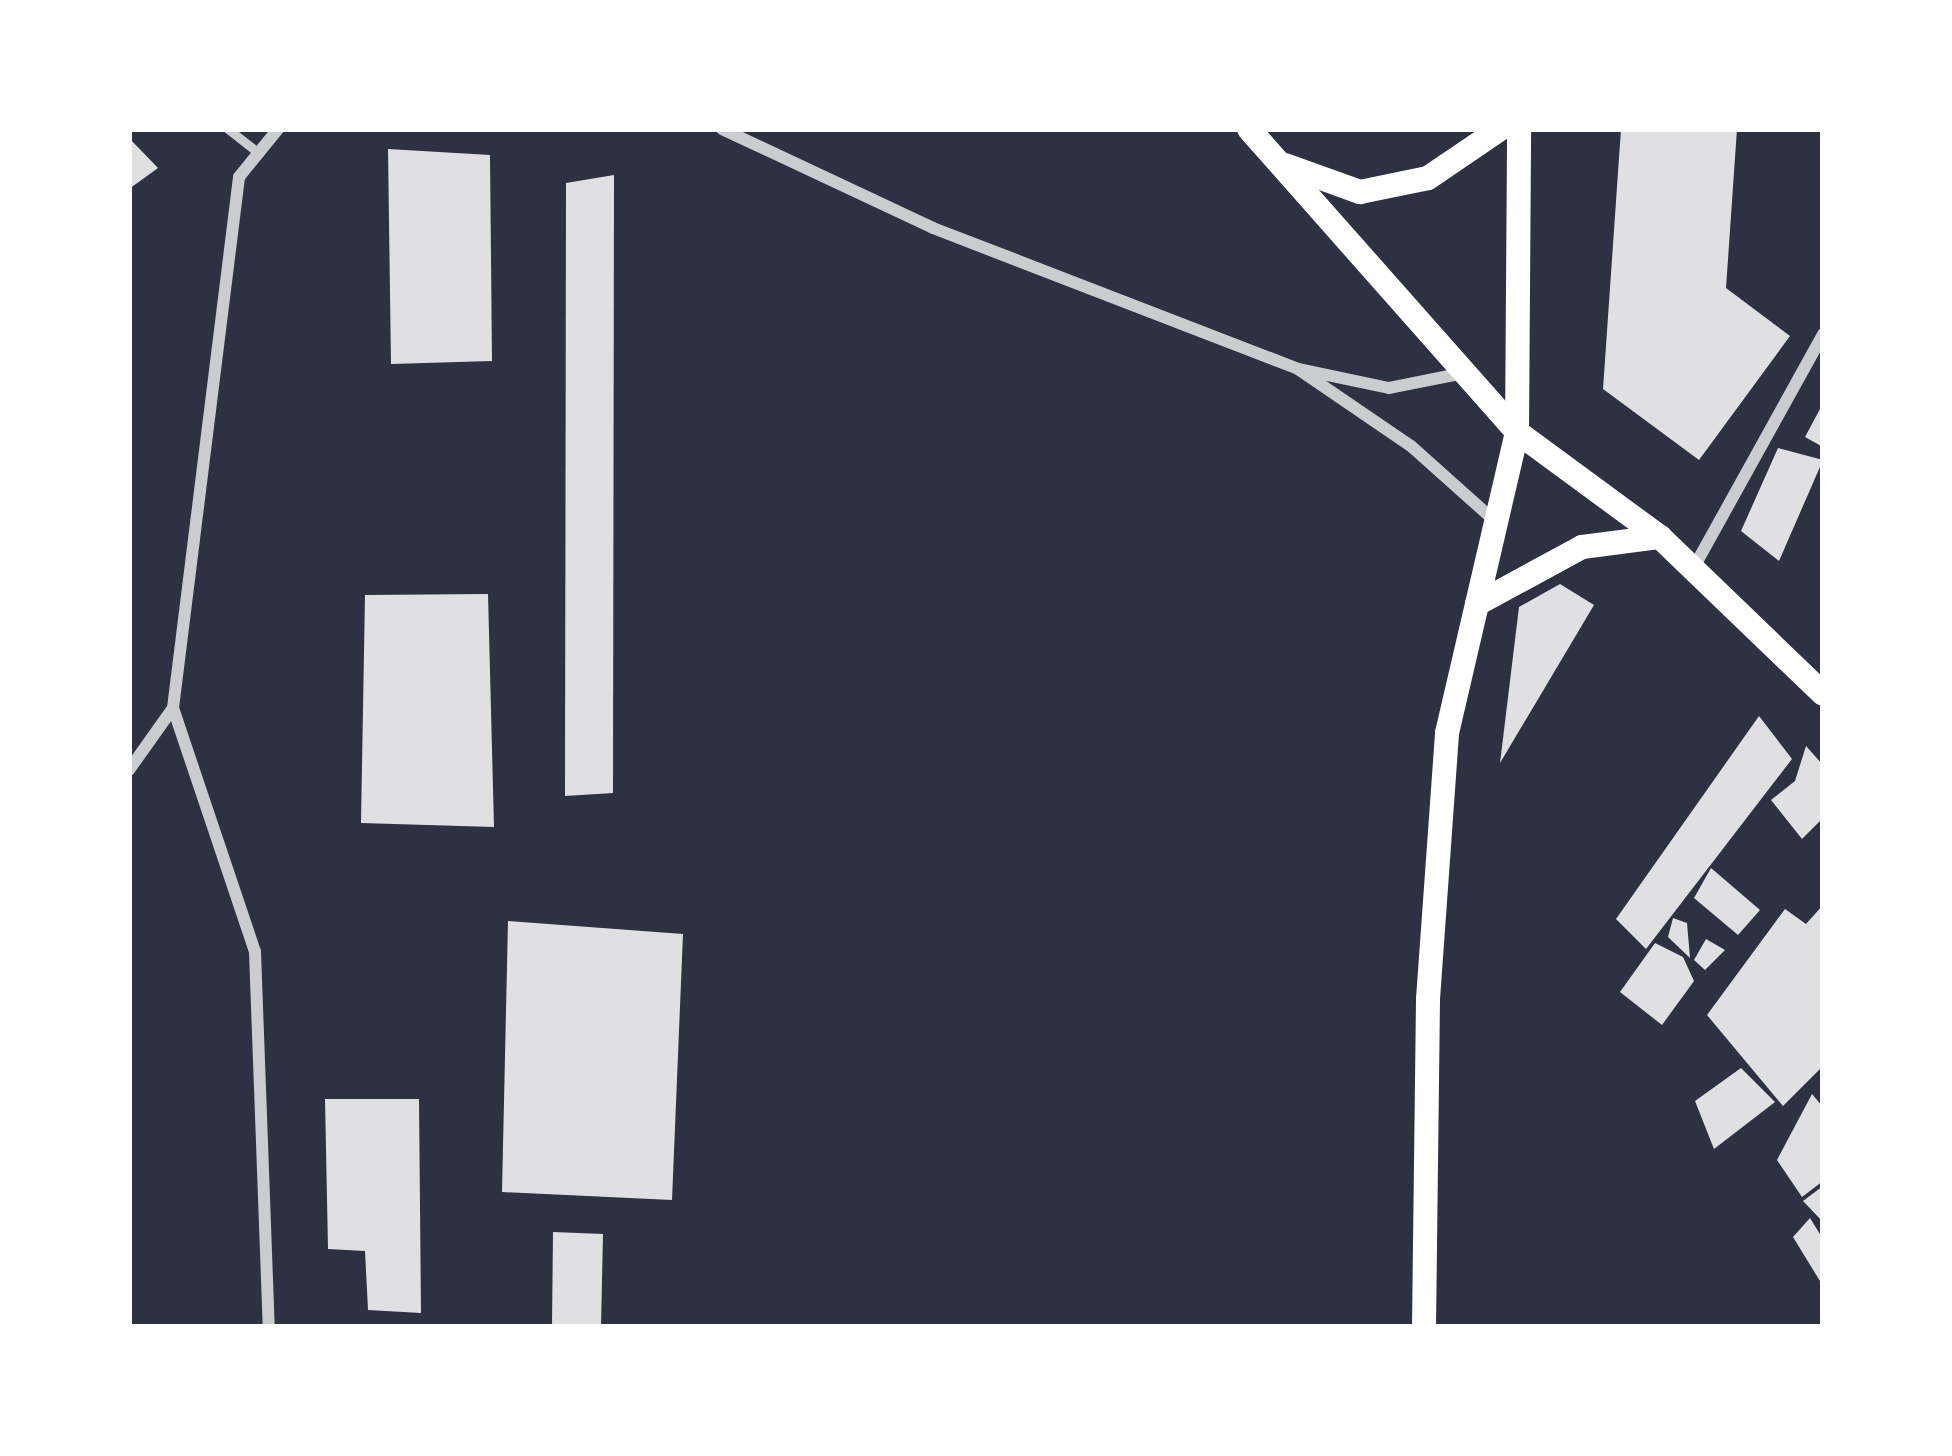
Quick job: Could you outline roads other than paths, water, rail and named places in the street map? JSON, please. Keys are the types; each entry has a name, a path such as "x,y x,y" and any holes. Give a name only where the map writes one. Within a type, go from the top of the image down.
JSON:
{"main road":[{"path":"1249,129 1459,374 1517,432 1660,537 1823,694"},
{"path":"1282,164 1360,192 1428,178 1499,129"},
{"path":"1424,1327 1434,911 1447,734 1517,432 1520,129"},
{"path":"1477,604 1582,547 1660,537"}],"street":[{"path":"269,1327 255,952 173,708 239,177 278,129"},
{"path":"722,129 933,228 1298,369 1389,388 1459,374"},
{"path":"1693,569 1823,334"},
{"path":"1298,369 1411,446 1496,522"},
{"path":"129,770 173,708"}],"lane":[{"path":"228,129 260,153"}]}
